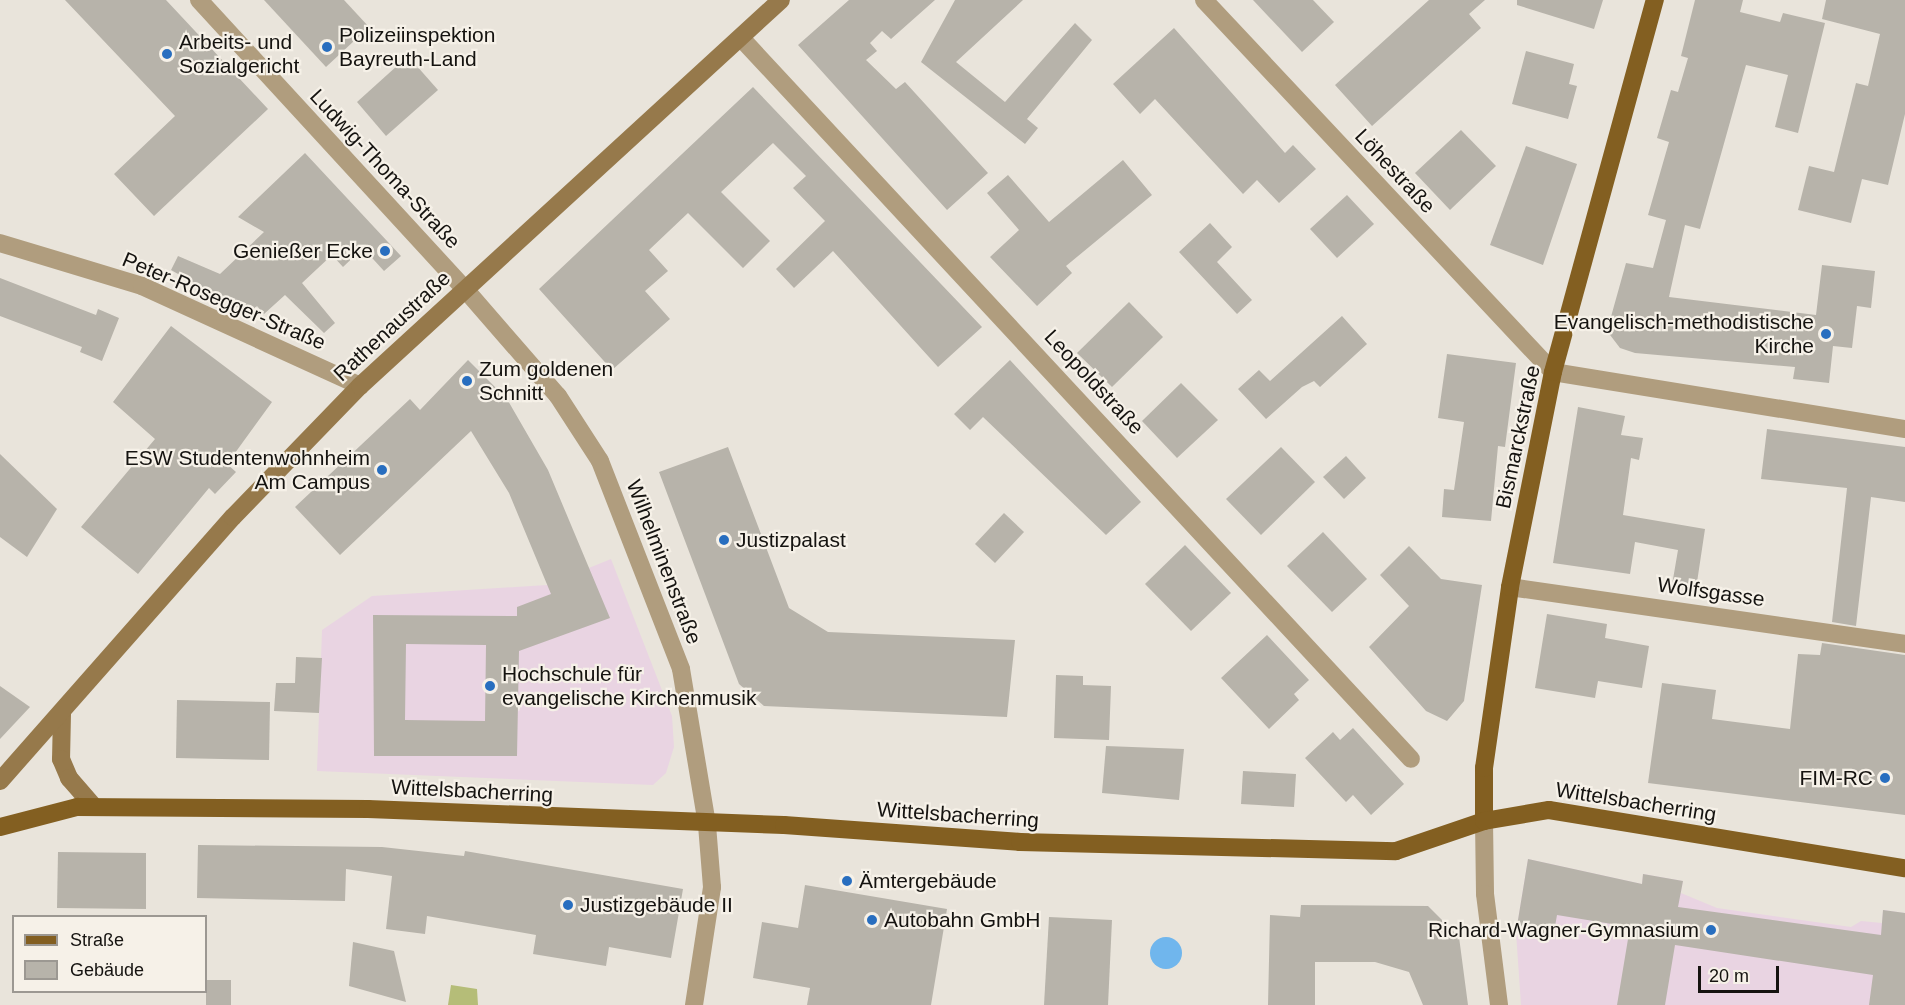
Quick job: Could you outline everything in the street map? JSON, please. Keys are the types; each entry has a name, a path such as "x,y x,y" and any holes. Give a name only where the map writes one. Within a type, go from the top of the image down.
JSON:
{"main road":[{"name":"Rathenaustraße","path":"0,782 233,517 360,386 464,288 781,0"},
{"name":"Bismarckstraße","path":"1484,821 1484,768 1510,587 1553,372 1655,0"},
{"path":"62,713 61,759 69,778 94,807"},
{"name":"Wittelsbacherring","path":"0,827 56,810 94,807 368,809 1199,849 1396,851 1484,821 1549,810 1905,868"}],"street":[{"name":"Ludwig-Thoma-Straße","path":"199,0 464,288"},
{"name":"Löhestraße","path":"1204,0 1553,372"},
{"name":"Leopoldstraße","path":"741,38 1411,759"},
{"name":"Peter-Rosegger-Straße","path":"0,243 142,286 360,386"},
{"name":"Wilhelminenstraße","path":"464,288 558,396 600,461 681,669 708,825 712,887 694,1005"},
{"path":"1553,372 1905,429"},
{"name":"Wolfsgasse","path":"1510,587 1905,644"},
{"path":"1484,821 1485,894 1499,1005"}],"shaded area":[{"name":"Hochschule für evangelische Kirchenmusik","path":"611,559 672,716 674,747 666,773 653,785 317,771 322,630 372,596 547,585"},
{"name":"Richard-Wagner-Gymnasium","path":"1528,859 1642,884 1643,874 1683,881 1681,893 1717,908 1851,927 1861,921 1882,923 1883,910 1905,913 1905,1005 1521,1005 1516,932"}],"green space":[{"path":"451,985 477,989 478,1005 448,1005"}],"water":[{"path":"1166,937 1177,942 1182,953 1177,964 1166,969 1155,964 1150,953 1155,942"}],"building":[{"name":"Arbeits- und Sozialgericht","path":"65,0 166,0 268,109 154,216 114,174 175,116"},
{"name":"Polizeiinspektion Bayreuth-Land","path":"264,0 344,0 369,27 326,67"},
{"path":"849,0 935,0 891,39 882,31 870,43 877,51 866,60 896,89 905,82 988,173 947,210 798,45"},
{"path":"955,0 1023,0 956,62 1005,102 1075,23 1092,40 1027,119 1038,128 1025,144 921,62"},
{"path":"1253,0 1313,0 1334,22 1302,52"},
{"path":"1429,0 1485,0 1469,14 1481,28 1372,126 1335,85"},
{"path":"1517,0 1603,0 1594,29 1517,5"},
{"path":"1695,0 1743,0 1740,12 1780,22 1783,13 1825,23 1798,133 1775,127 1788,75 1746,65 1700,229 1685,225 1669,297 1816,315 1822,265 1875,271 1871,308 1857,306 1852,348 1833,346 1829,383 1793,379 1795,367 1635,353 1620,348 1607,331 1626,263 1653,268 1666,220 1648,215 1669,142 1657,138 1671,90 1678,92 1688,58 1681,56"},
{"path":"1826,0 1905,0 1905,114 1888,185 1862,179 1851,223 1798,210 1809,166 1834,172 1856,83 1868,86 1880,34 1822,19"},
{"path":"1174,28 1285,153 1293,145 1316,169 1279,203 1257,180 1243,194 1155,99 1140,114 1113,84"},
{"path":"1526,51 1574,64 1569,84 1577,86 1568,119 1512,104"},
{"path":"408,56 438,90 386,136 357,102"},
{"path":"753,87 982,327 938,367 833,251 794,288 776,269 825,221 793,188 806,176 773,143 721,192 770,241 743,268 688,213 649,250 668,271 645,291 670,319 612,370 539,289"},
{"path":"1461,130 1496,166 1450,210 1415,173"},
{"path":"1526,146 1577,164 1543,265 1490,245"},
{"path":"305,153 401,256 384,271 363,248 343,267 332,255 302,283 335,323 324,333 285,295 264,314 257,306 249,314 171,270 178,256 220,274 264,232 238,217"},
{"path":"1123,160 1152,195 1066,266 1072,273 1037,306 990,257 1019,230 987,193 1008,175 1049,222"},
{"path":"1347,195 1374,224 1337,258 1310,229"},
{"path":"1210,223 1232,247 1217,262 1252,300 1237,314 1179,252"},
{"path":"0,278 96,315 98,309 119,318 102,361 80,352 82,347 0,316"},
{"path":"1129,302 1163,337 1112,387 1077,353"},
{"path":"1342,316 1367,344 1320,387 1314,381 1302,387 1266,419 1238,389 1259,370 1270,381"},
{"path":"171,326 272,402 227,464 236,472 215,494 209,488 138,574 81,527 155,439 113,402"},
{"path":"1447,354 1516,363 1505,447 1498,446 1491,521 1442,517 1444,489 1454,490 1464,422 1438,418"},
{"path":"468,360 507,399 548,470 610,618 519,651 517,756 374,756 373,615 517,616 517,607 551,594 509,493 471,431 340,555 295,507 410,399 420,410","holes":["406,644 486,645 485,721 405,720"]},
{"path":"1010,360 1141,502 1106,535 983,417 970,430 954,414"},
{"path":"1181,383 1218,420 1177,458 1142,421"},
{"path":"1578,407 1625,416 1621,435 1643,438 1639,460 1631,458 1623,515 1705,529 1696,589 1672,585 1678,550 1635,542 1630,574 1553,563"},
{"path":"1767,429 1905,447 1905,502 1871,497 1856,626 1832,622 1847,488 1761,479"},
{"name":"Justizpalast","path":"728,447 789,608 828,632 1015,640 1007,717 764,706 739,684 659,472"},
{"path":"1281,447 1315,482 1261,535 1226,499"},
{"path":"0,454 57,509 27,557 0,537"},
{"path":"1346,456 1366,478 1344,499 1323,477"},
{"path":"1004,513 1024,532 995,563 975,544"},
{"path":"1323,532 1367,579 1332,612 1287,566"},
{"path":"1185,545 1231,593 1191,631 1145,584"},
{"path":"1409,546 1441,579 1482,585 1464,701 1447,721 1426,711 1369,647 1409,606 1380,575"},
{"path":"1547,614 1607,624 1605,638 1649,646 1642,688 1598,681 1595,698 1535,688"},
{"path":"1267,635 1309,680 1294,694 1299,700 1269,729 1221,678"},
{"path":"1822,643 1905,655 1905,815 1648,783 1662,683 1716,690 1712,719 1790,729 1798,654 1820,655"},
{"path":"296,657 322,658 319,713 274,711 276,683 295,683"},
{"path":"1056,675 1083,676 1083,685 1111,686 1109,740 1054,738"},
{"path":"0,686 30,707 0,739"},
{"path":"177,700 270,702 269,760 176,758"},
{"path":"1353,728 1404,784 1371,815 1353,795 1346,802 1305,758 1333,732 1340,740"},
{"path":"1106,746 1184,749 1179,800 1102,793"},
{"path":"1243,771 1296,774 1294,807 1241,804"},
{"path":"198,845 382,847 464,856 465,851 683,889 671,958 609,947 606,966 533,954 536,935 427,916 425,934 386,929 392,876 346,869 345,901 197,898"},
{"path":"58,852 146,853 146,909 57,908"},
{"path":"1528,859 1642,884 1643,874 1683,881 1678,907 1881,935 1883,910 1905,913 1905,1005 1869,1005 1873,975 1675,945 1665,1005 1617,1005 1630,927 1557,915 1553,938 1516,932"},
{"path":"805,885 947,909 931,1005 807,1005 810,988 753,978 762,922 798,928"},
{"path":"1301,905 1428,906 1459,937 1468,1005 1423,1005 1409,972 1375,962 1315,962 1315,1005 1268,1005 1270,915 1300,917"},
{"path":"1049,917 1112,920 1108,1005 1044,1005"},
{"path":"353,942 394,951 406,1002 349,986"},
{"path":"207,980 231,980 231,1005 206,1005"}],"place":[{"name":"Polizeiinspektion Bayreuth-Land","path":"327,47"},
{"name":"Arbeits- und Sozialgericht","path":"167,54"},
{"name":"Genießer Ecke","path":"385,251"},
{"name":"Evangelisch-methodistische Kirche","path":"1826,334"},
{"name":"Zum goldenen Schnitt","path":"467,381"},
{"name":"ESW Studentenwohnheim Am Campus","path":"382,470"},
{"name":"Justizpalast","path":"724,540"},
{"name":"Hochschule für evangelische Kirchenmusik","path":"490,686"},
{"name":"FIM-RC","path":"1885,778"},
{"name":"Ämtergebäude","path":"847,881"},
{"name":"Justizgebäude II","path":"568,905"},
{"name":"Autobahn GmbH","path":"872,920"},
{"name":"Richard-Wagner-Gymnasium","path":"1711,930"}]}
